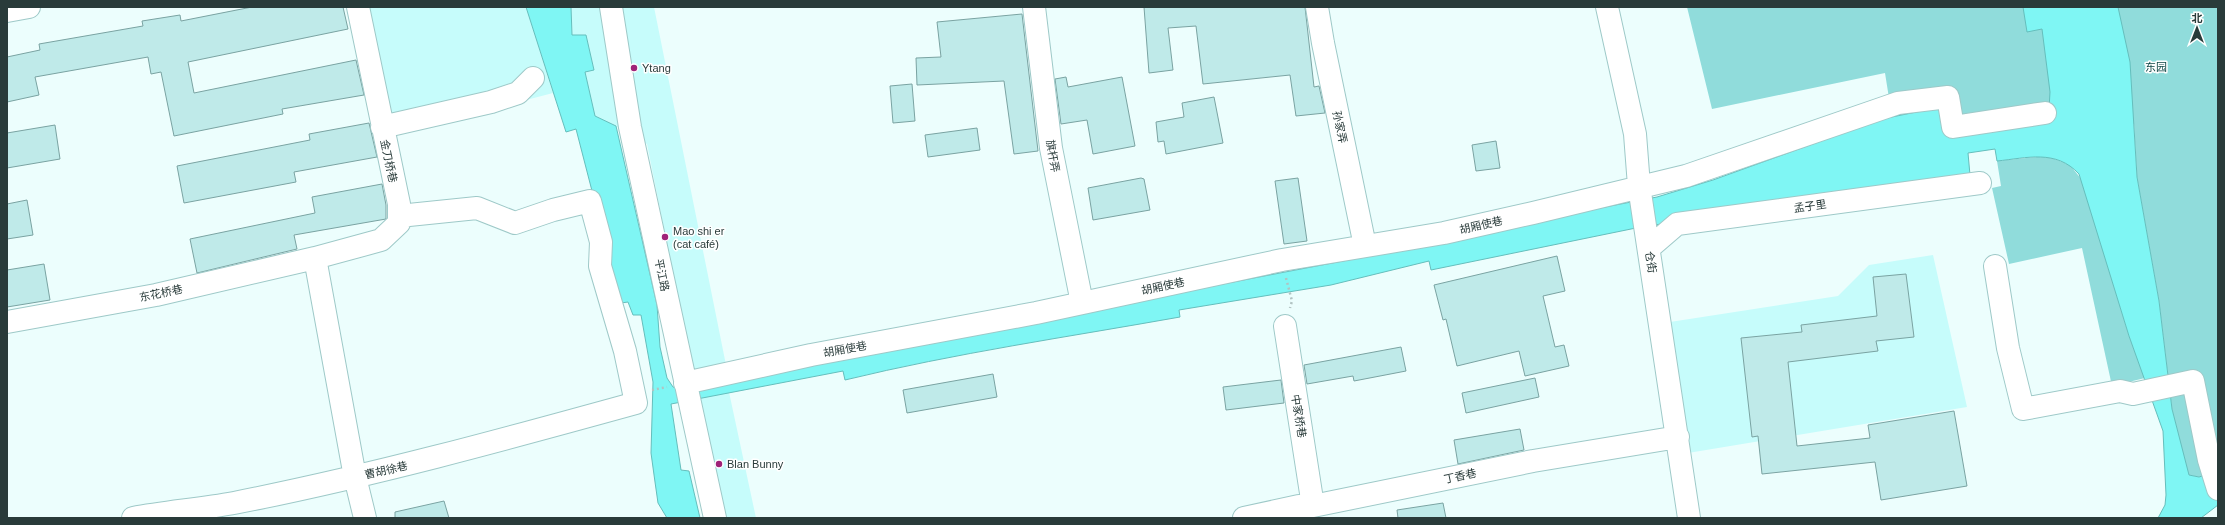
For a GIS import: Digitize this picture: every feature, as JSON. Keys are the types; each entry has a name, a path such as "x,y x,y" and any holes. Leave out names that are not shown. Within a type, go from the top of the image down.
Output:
{"street":[{"path":"7,11 29,7"},
{"name":"金刀桥巷","path":"358,7 398,204 399,216"},
{"name":"平江路","path":"611,7 630,127 715,518"},
{"name":"旗杆弄","path":"1034,7 1051,148 1082,303"},
{"name":"孙家弄","path":"1317,7 1364,246"},
{"name":"仓街","path":"1607,7 1635,134 1640,190 1689,518"},
{"path":"382,127 491,102 518,93 533,78"},
{"name":"胡厢使巷","path":"687,388 811,355 1082,303 1282,260 1444,233 1640,190 1686,176 1898,103 1948,96 1953,127 2045,113"},
{"name":"孟子里","path":"1648,244 1677,224 1980,183"},
{"path":"365,518 355,477 315,258 381,240 399,223 399,216 477,208 515,223 553,210 590,201 600,242 600,266 625,351 642,397"},
{"name":"东花桥巷","path":"7,322 156,295 315,258"},
{"path":"1995,266 2008,348 2023,409 2120,391 2133,394 2193,381 2218,490"},
{"name":"中家桥巷","path":"1285,326 1313,506"},
{"name":"曹胡徐巷","path":"133,518 233,503 434,459 642,397"},
{"name":"丁香巷","path":"1244,518 1299,506 1313,506 1533,461 1678,437"}],"path":[{"path":"1286,277 1292,301"},
{"path":"642,397 662,388"}],"shaded area":[{"path":"363,7 526,7 553,93 388,136"},
{"path":"526,7 571,7 572,35 586,35 594,70 585,72 595,116 616,126 657,305 660,347 667,378 673,387 678,388 1369,256 1548,218 1657,197 1713,180 1882,119 1941,107 1946,136 1992,129 2049,109 2050,92 2042,29 2027,32 2023,7 2118,7 2130,62 2137,177 2159,301 2172,409 2189,475 2199,477 2218,471 2218,505 2201,518 2158,518 2165,505 2166,495 2163,431 2129,336 2079,174 2070,166 2051,158 2030,157 1997,161 1995,149 1968,153 1970,175 1636,228 1431,270 1429,261 1331,285 1179,310 1180,317 970,353 845,380 843,371 671,404 681,470 689,471 700,518 667,518 658,503 651,453 653,382 641,315 633,315 628,302 621,303 576,129 566,132"},
{"path":"571,7 654,7 727,370 729,392 756,518 722,518 647,144 595,116 585,72 594,69 586,36 572,35"},
{"path":"1933,255 1967,407 1688,453 1670,322 1838,296 1869,265"}],"green space":[{"name":"东园","path":"1687,7 2218,7 2218,471 2199,477 2189,475 2186,470 2172,409 2159,301 2137,177 2134,124 1993,129 1946,136 1941,107 1892,117 1885,73 1712,109"},
{"path":"2047,156 2070,165 2082,180 2129,336 2145,378 2112,386 2082,248 2009,264 1992,188 2001,186 1997,161"}],"building":[{"path":"252,7 343,7 348,29 188,62 194,93 356,60 364,95 282,109 283,114 174,136 161,72 151,74 148,57 35,77 39,95 7,102 7,57 40,50 39,44 143,26 142,21 180,15 181,21"},
{"path":"1144,7 1305,7 1314,87 1319,86 1325,113 1296,116 1290,75 1203,84 1196,26 1168,28 1173,70 1149,73"},
{"path":"1022,14 1038,151 1014,154 1004,81 917,85 916,58 941,57 937,22"},
{"path":"1066,77 1068,87 1122,77 1135,146 1093,154 1087,120 1061,124 1055,79"},
{"path":"912,84 915,121 893,123 890,86"},
{"path":"1214,97 1223,143 1166,154 1164,141 1158,142 1156,122 1184,117 1182,103"},
{"path":"369,123 377,157 294,172 296,182 184,203 177,166 310,140 309,134"},
{"path":"55,125 60,159 7,168 7,133"},
{"path":"977,128 980,150 928,157 925,135"},
{"path":"1496,141 1500,168 1476,171 1472,145"},
{"path":"1141,178 1144,179 1150,210 1093,220 1088,188"},
{"path":"1298,178 1307,241 1284,244 1275,181"},
{"path":"382,184 386,205 386,219 294,235 297,249 197,273 190,239 315,213 312,197"},
{"path":"27,200 33,235 7,239 7,204"},
{"path":"1557,256 1565,291 1543,296 1555,347 1564,345 1569,366 1525,376 1519,351 1457,366 1446,319 1443,320 1434,285"},
{"path":"44,264 50,300 7,307 7,270"},
{"path":"1906,274 1914,337 1876,341 1878,351 1788,362 1797,446 1870,438 1868,425 1954,411 1967,486 1881,500 1875,462 1762,474 1758,436 1752,437 1741,338 1802,332 1801,325 1877,316 1873,277"},
{"path":"1401,347 1406,371 1354,381 1353,376 1307,384 1304,365"},
{"path":"993,374 997,397 907,413 903,390"},
{"path":"1535,378 1539,397 1466,413 1462,393"},
{"path":"1281,380 1284,403 1226,410 1223,387"},
{"path":"1520,429 1524,450 1458,464 1454,440"},
{"path":"444,501 449,518 395,518 395,512"},
{"path":"1443,503 1446,518 1398,518 1397,510"}],"place":[{"name":"Ytang","path":"634,68"},
{"name":"Mao shi er (cat café)","path":"665,237"},
{"name":"Blan Bunny","path":"719,464"}]}
